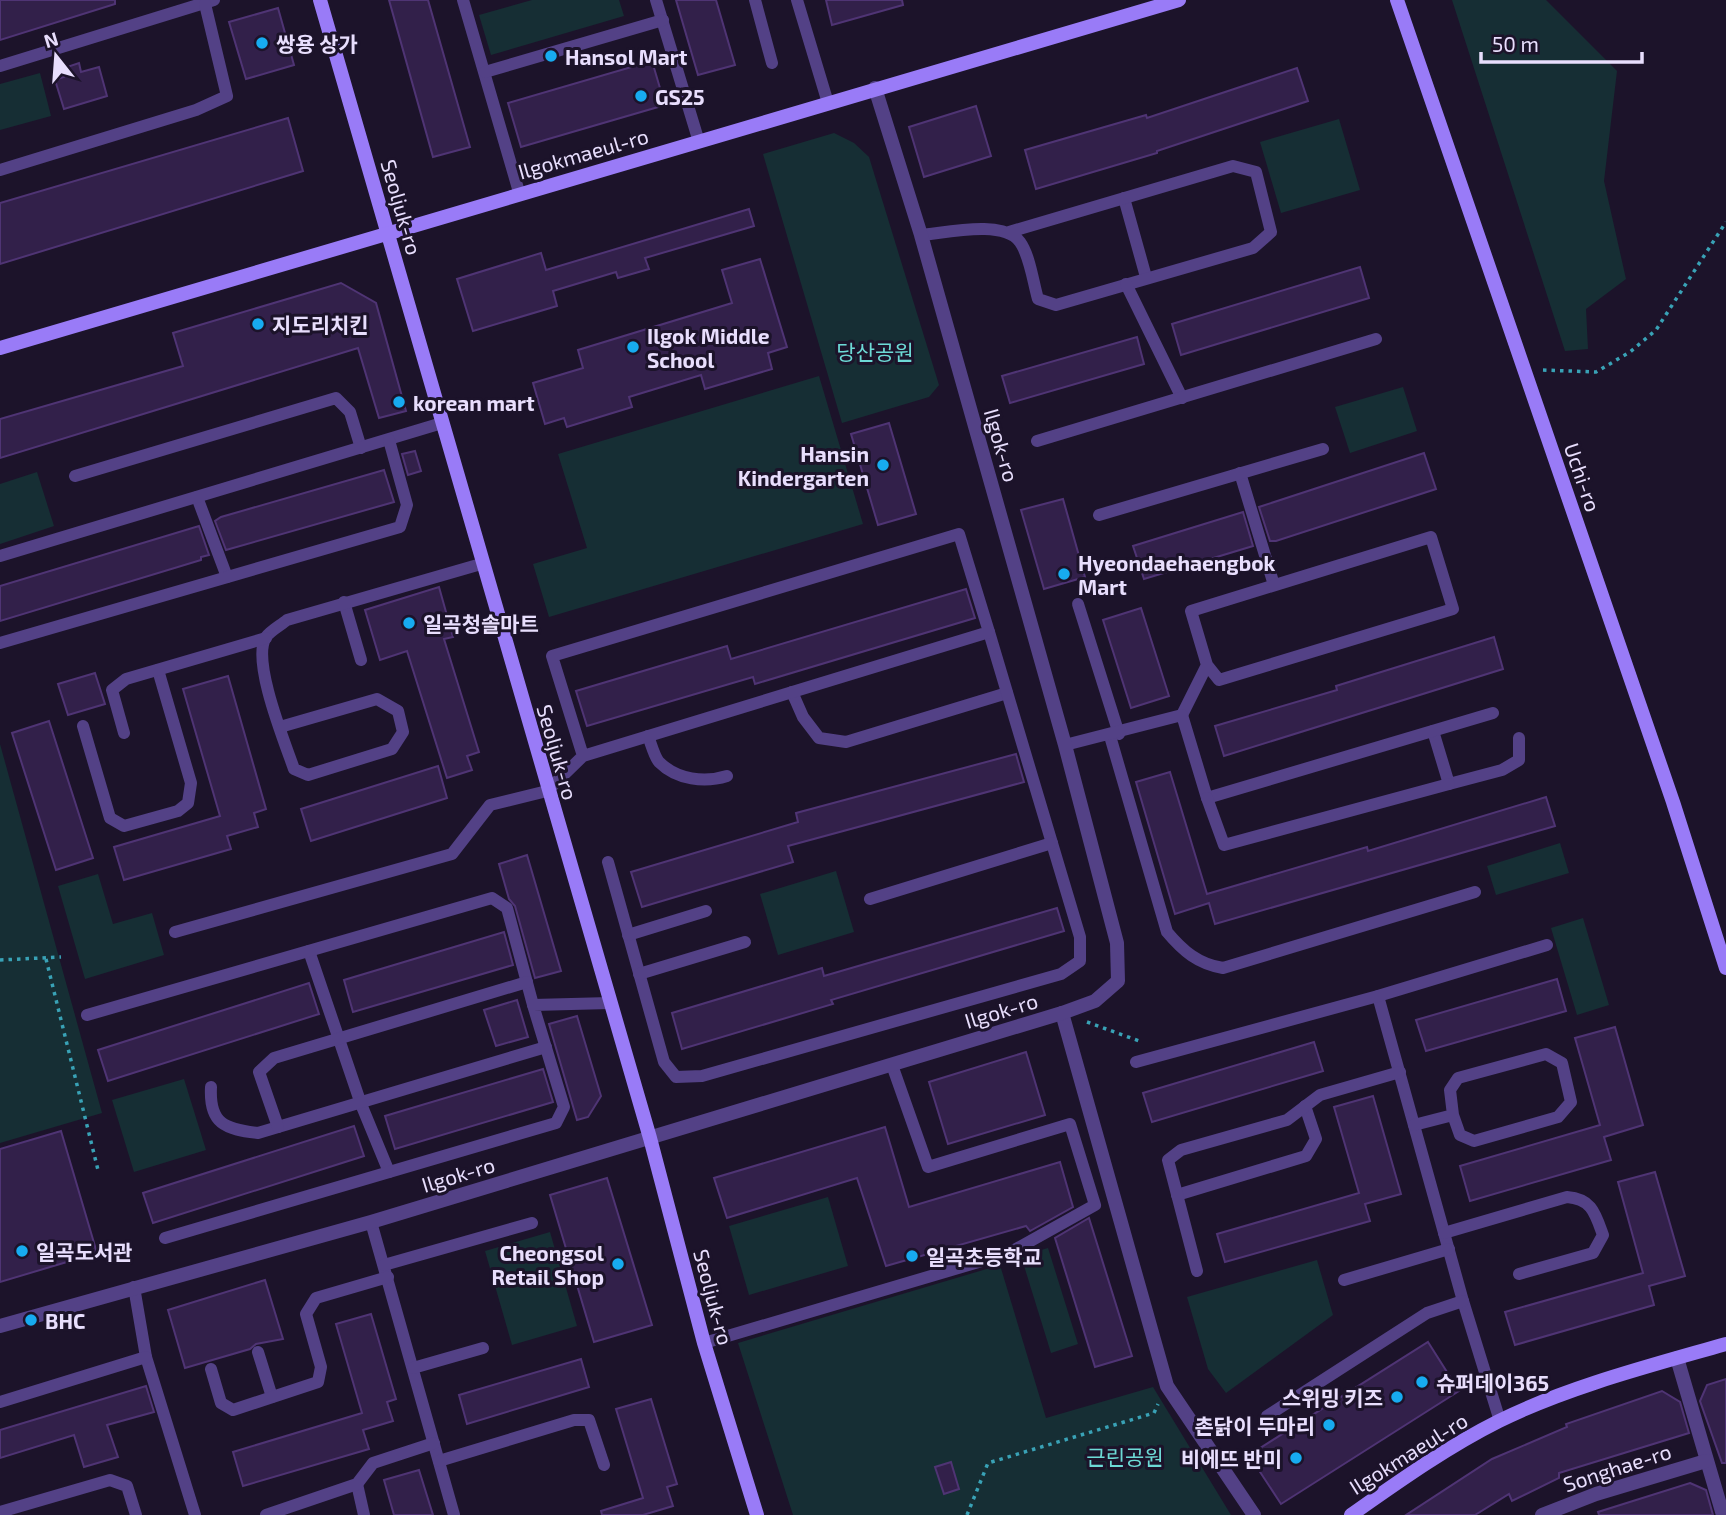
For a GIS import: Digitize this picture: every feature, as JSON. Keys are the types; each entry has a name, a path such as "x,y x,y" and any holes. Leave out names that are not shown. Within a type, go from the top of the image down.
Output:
{"main road":[{"name":"Seoljuk-ro","path":"320,0 481,564 650,1138 704,1343 757,1515"},
{"name":"Ilgokmaeul-ro","path":"0,348 519,192 699,142 1179,0"},
{"name":"Uchi-ro","path":"1397,0 1673,802 1726,968"},
{"name":"Ilgokmaeul-ro","path":"1351,1515 1404,1478 1500,1420 1593,1385 1726,1344"}],"street":[{"name":"Ilgok-ro","path":"0,1326 371,1222 1062,1013 1095,1001 1118,981 1117,943 1065,745 921,236 875,88"},
{"path":"1062,1013 1167,1386 1254,1515"},
{"path":"1676,1358 1723,1515"},
{"name":"Songhae-ro","path":"1542,1515 1597,1494 1706,1461"}],"lane":[{"path":"463,0 519,192"},
{"path":"656,0 699,142"},
{"path":"755,0 772,63"},
{"path":"797,0 828,103"},
{"path":"0,66 209,2 227,96 196,110 0,170"},
{"path":"485,72 663,20"},
{"path":"921,236 990,228 1009,232 1021,242 1038,299 1056,305 1146,276 1253,248 1271,233 1256,172 1233,166 1009,232"},
{"path":"1124,198 1146,276"},
{"path":"1126,284 1182,398"},
{"path":"1037,441 1376,339"},
{"path":"75,476 336,398 349,412 361,448"},
{"path":"0,556 442,422"},
{"path":"0,643 400,527 407,505 389,440"},
{"path":"1099,515 1323,449"},
{"path":"1240,473 1274,585"},
{"path":"197,497 227,577"},
{"path":"583,756 552,656 959,534 1080,937 1080,961 1060,974 702,1076 676,1077 664,1062 608,862"},
{"path":"1431,537 1453,609 1219,680 1207,665 1191,611 1431,537"},
{"path":"124,733 112,690 126,679 266,638 287,620 481,564"},
{"path":"344,602 361,660"},
{"path":"1078,604 1167,932 1184,952 1207,965 1223,968 1475,892"},
{"path":"175,932 452,854 490,805 547,791 583,756 989,632"},
{"path":"266,638 261,657 280,727 294,769 307,775 392,750 403,732 398,711 377,699 280,727"},
{"path":"1207,665 1182,715 1224,845 1503,770 1519,760 1519,738"},
{"path":"83,726 110,818 124,827 178,811 188,803 191,783 158,670"},
{"path":"792,692 803,717 818,738 846,742 1007,693"},
{"path":"1208,798 1493,713"},
{"path":"1065,745 1114,735 1182,715"},
{"path":"1433,731 1449,784"},
{"path":"648,736 658,761 679,774 708,782 727,776"},
{"path":"870,899 1052,843"},
{"path":"87,1015 492,898 507,908 564,1107 556,1123 165,1238"},
{"path":"628,935 706,911"},
{"path":"639,974 745,942"},
{"path":"1136,1062 1378,996 1547,945"},
{"path":"309,951 361,1104 388,1172"},
{"path":"278,1127 259,1072 274,1058 527,982"},
{"path":"1378,996 1463,1301 1500,1420"},
{"path":"533,1005 610,1003"},
{"path":"211,1087 210,1105 220,1122 231,1130 258,1133 546,1047"},
{"path":"1546,1054 1562,1063 1571,1102 1558,1117 1474,1141 1460,1135 1453,1115 1450,1090 1458,1078 1546,1054"},
{"path":"704,1343 1009,1253 1095,1205 1070,1124 928,1167 892,1065"},
{"path":"1197,1271 1168,1160 1181,1150 1287,1120 1320,1095 1399,1072"},
{"path":"1177,1195 1306,1156 1316,1139 1305,1106"},
{"path":"1414,1125 1453,1115"},
{"path":"1444,1233 1567,1197 1580,1198 1593,1207 1603,1235 1593,1253 1519,1274"},
{"path":"371,1222 454,1515"},
{"path":"211,1369 221,1403 233,1410 318,1382 321,1367 306,1314 316,1298 386,1271 532,1223"},
{"path":"1009,1253 1032,1234"},
{"path":"1344,1280 1449,1249"},
{"path":"135,1287 146,1357 195,1515"},
{"path":"1267,1416 1427,1313 1463,1301"},
{"path":"413,1368 483,1348"},
{"path":"258,1352 272,1398"},
{"path":"0,1402 146,1357"},
{"path":"439,1461 573,1420 589,1420 604,1465"},
{"path":"266,1515 268,1512 357,1484 373,1463 434,1443"},
{"path":"0,1512 110,1480 127,1486 136,1515"},
{"path":"357,1484 364,1515"}],"path":[{"path":"1523,370 1596,372 1630,352 1656,330 1726,222"},
{"path":"0,960 61,957"},
{"path":"46,959 98,1170"},
{"path":"1062,1013 1171,1052"},
{"path":"967,1515 988,1463 1154,1413 1167,1386"}],"green space":[{"path":"532,0 619,0 624,16 491,55 479,15"},
{"path":"1452,0 1546,0 1617,71 1604,181 1626,279 1586,309 1588,349 1565,351"},
{"path":"40,73 51,116 0,130 0,84"},
{"path":"1339,119 1360,190 1281,213 1260,142"},
{"name":"당산공원","path":"834,133 854,143 869,157 939,385 929,397 842,423 763,154"},
{"path":"819,376 863,524 549,617 533,564 587,548 558,454"},
{"path":"1403,387 1417,431 1350,453 1335,407"},
{"path":"37,472 54,526 0,544 0,484"},
{"path":"0,744 102,1113 0,1143"},
{"path":"1560,843 1569,873 1496,895 1487,866"},
{"path":"836,871 854,932 778,955 760,894"},
{"path":"98,874 113,924 152,913 164,955 85,979 58,886"},
{"path":"1583,918 1609,1005 1577,1015 1551,928"},
{"path":"184,1079 206,1150 134,1172 112,1100"},
{"path":"828,1197 848,1266 749,1295 729,1226"},
{"path":"550,1232 577,1326 512,1345 485,1251"},
{"path":"1048,1248 1078,1344 1051,1353 1021,1256"},
{"path":"1317,1260 1333,1315 1226,1393 1208,1369 1187,1297"},
{"name":"근린공원","path":"1000,1265 1046,1418 1153,1387 1231,1515 793,1515 738,1343"}],"building":[{"path":"0,0 115,0 115,4 0,40"},
{"path":"389,0 428,0 470,147 433,157"},
{"path":"676,0 716,0 735,65 698,75"},
{"path":"826,0 902,0 903,5 832,25"},
{"name":"쌍용 상가","path":"278,8 294,65 246,79 229,22"},
{"path":"652,61 665,105 521,147 508,103"},
{"path":"79,63 81,72 99,67 107,96 64,109 55,80 64,77 61,69"},
{"path":"1297,68 1308,101 1157,153 1036,189 1025,150 1146,115 1147,118"},
{"path":"976,106 991,156 924,177 909,127"},
{"path":"288,118 303,171 0,264 0,203"},
{"path":"749,209 754,226 645,258 649,269 618,278 616,272 553,291 557,306 473,331 457,279 541,253 546,270"},
{"path":"760,259 787,347 768,353 772,369 705,389 701,375 629,397 632,407 567,427 564,418 545,424 533,383 583,368 578,350 732,303 722,270"},
{"path":"1360,267 1369,298 1181,355 1172,324"},
{"path":"341,283 376,303 406,411 379,418 358,348 0,458 0,419 183,366 173,333"},
{"path":"1137,337 1144,364 1010,403 1002,376"},
{"path":"889,423 916,514 878,525 851,434"},
{"path":"415,451 421,471 408,475 402,454"},
{"path":"1424,453 1436,489 1270,541 1259,507"},
{"path":"384,470 394,502 226,550 215,521 221,517"},
{"path":"1063,499 1085,577 1044,589 1021,510"},
{"path":"1243,512 1253,546 1144,579 1133,546"},
{"path":"199,526 209,555 201,557 201,560 0,621 0,586"},
{"path":"439,587 453,637 444,639 479,752 467,756 472,770 447,778 407,651 380,660 365,610"},
{"path":"966,589 975,618 755,684 753,677 587,726 576,691 727,646 731,659"},
{"path":"1141,608 1169,696 1131,708 1103,620"},
{"path":"1494,637 1503,669 1224,756 1215,726 1337,690 1336,686"},
{"path":"95,673 105,704 68,715 58,684"},
{"path":"228,676 266,809 254,813 258,827 227,836 231,849 124,880 114,847 220,816 183,689"},
{"path":"49,721 93,858 56,870 12,733"},
{"path":"1016,754 1024,782 788,846 793,862 642,907 631,872 798,822 796,813"},
{"path":"438,766 447,798 311,841 301,809"},
{"path":"1170,772 1207,894 1367,847 1368,851 1546,797 1555,826 1215,924 1209,903 1175,914 1136,782"},
{"path":"527,855 561,971 535,978 515,906 509,899 499,864"},
{"path":"1057,908 1064,931 831,1000 833,1004 682,1049 672,1013 822,968 824,976"},
{"path":"504,932 513,965 353,1012 344,980"},
{"path":"1557,979 1566,1011 1426,1051 1416,1020"},
{"path":"309,983 319,1014 108,1081 98,1050"},
{"path":"517,1000 528,1037 496,1046 484,1010"},
{"path":"577,1016 601,1096 588,1117 577,1120 549,1024"},
{"path":"1615,1027 1643,1125 1604,1137 1611,1160 1470,1201 1460,1166 1600,1125 1575,1038"},
{"path":"1314,1042 1323,1071 1152,1122 1143,1093"},
{"path":"1026,1052 1045,1115 948,1144 929,1082"},
{"path":"543,1069 553,1102 395,1149 385,1116"},
{"path":"1373,1096 1401,1194 1365,1204 1370,1221 1225,1262 1217,1234 1359,1193 1334,1107"},
{"path":"354,1126 364,1156 153,1223 143,1193"},
{"path":"885,1127 909,1207 1060,1162 1073,1207 1030,1231 1026,1226 886,1266 857,1178 727,1218 714,1178"},
{"path":"61,1131 97,1253 0,1282 0,1149"},
{"path":"1655,1172 1685,1276 1649,1286 1654,1305 1515,1345 1505,1312 1643,1273 1618,1182"},
{"path":"607,1178 652,1325 594,1342 550,1195"},
{"path":"1089,1218 1132,1356 1095,1367 1055,1238"},
{"path":"265,1280 283,1339 256,1344 250,1349 185,1368 168,1310"},
{"path":"371,1314 396,1399 387,1402 393,1421 363,1430 369,1449 243,1486 233,1452 362,1413 336,1324"},
{"path":"1428,1342 1459,1391 1281,1504 1249,1455"},
{"path":"581,1359 589,1387 467,1424 459,1395"},
{"path":"1726,1379 1726,1463 1722,1463 1700,1401 1707,1385"},
{"path":"146,1386 154,1412 107,1425 118,1457 84,1467 74,1435 0,1458 0,1430"},
{"path":"1662,1391 1680,1402 1689,1433 1559,1473 1559,1478 1512,1501 1509,1494 1475,1515 1406,1515 1492,1459 1567,1427 1566,1424"},
{"path":"651,1399 677,1484 667,1487 673,1506 643,1515 602,1515 601,1511 643,1498 616,1409"},
{"path":"951,1462 959,1489 944,1494 935,1467"},
{"path":"419,1470 433,1515 394,1515 384,1480"},
{"path":"1690,1483 1706,1490 1713,1515 1599,1515 1598,1512"}],"place":[{"name":"쌍용 상가","path":"262,43"},
{"name":"Hansol Mart","path":"551,56"},
{"name":"GS25","path":"641,96"},
{"name":"지도리치킨","path":"258,324"},
{"name":"Ilgok Middle School","path":"633,347"},
{"name":"korean mart","path":"399,402"},
{"name":"Hansin Kindergarten","path":"883,465"},
{"name":"Hyeondaehaengbok Mart","path":"1064,574"},
{"name":"일곡청솔마트","path":"409,623"},
{"name":"일곡도서관","path":"22,1251"},
{"name":"일곡초등학교","path":"912,1256"},
{"name":"Cheongsol Retail Shop","path":"618,1264"},
{"name":"BHC","path":"31,1320"},
{"name":"슈퍼데이365","path":"1422,1382"},
{"name":"스위밍 키즈","path":"1397,1397"},
{"name":"촌닭이 두마리","path":"1329,1425"},
{"name":"비에뜨 반미","path":"1296,1458"}]}
